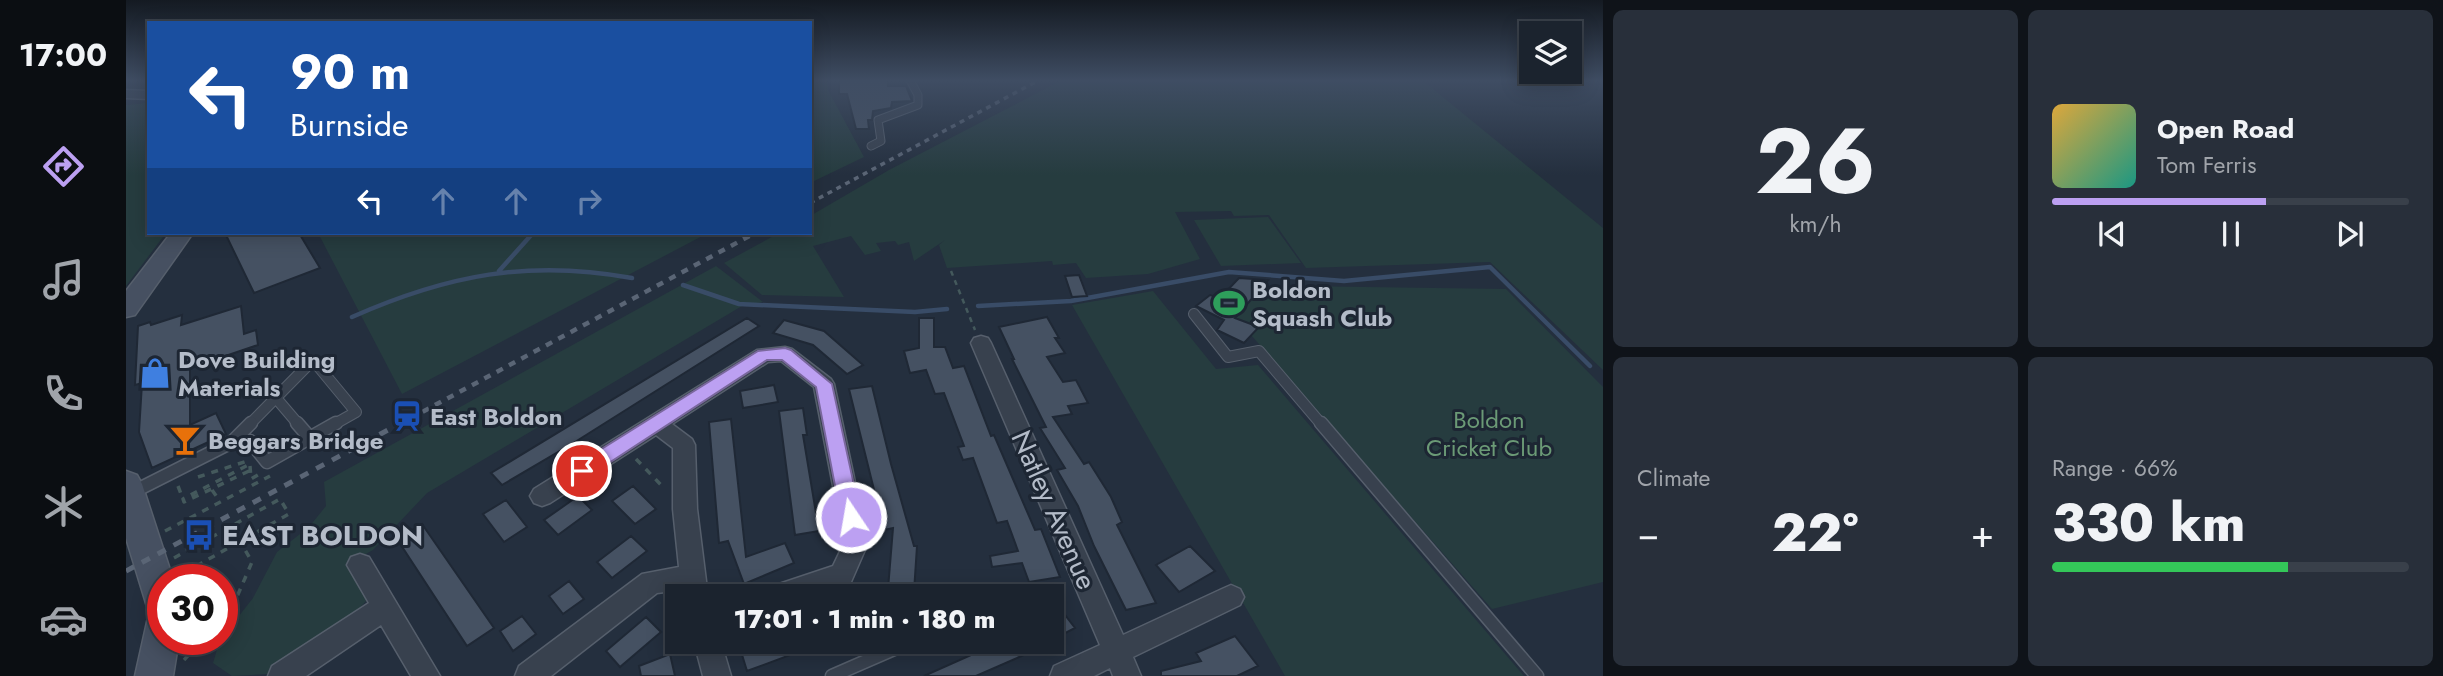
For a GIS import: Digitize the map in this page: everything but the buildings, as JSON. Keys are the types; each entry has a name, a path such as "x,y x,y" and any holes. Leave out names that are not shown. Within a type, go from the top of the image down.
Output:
{"main road":[{"path":"126,309 180,235"},
{"path":"128,489 151,564"}],"street":[{"name":"Natley Avenue","path":"981,343 1127,676"},
{"path":"542,496 764,355 785,354 824,384 856,544 842,574 812,584"},
{"path":"656,424 684,446 685,509 693,584"},
{"path":"360,565 426,676"},
{"path":"529,676 651,582 668,584"},
{"path":"1064,676 1231,597"},
{"path":"282,676 385,607"},
{"path":"711,654 717,676"}],"lane":[{"path":"871,146 881,141 878,120 901,112"},
{"path":"1194,314 1228,356 1259,351 1537,676"},
{"path":"128,489 232,442 313,360 356,412 267,462 250,441 232,442"},
{"path":"276,398 310,438"},
{"path":"832,676 882,654"}],"path":[{"path":"951,271 981,343"},
{"path":"622,445 685,509"},
{"path":"196,477 204,477 238,461 251,464"},
{"path":"251,464 251,479"},
{"path":"183,499 251,464"},
{"path":"169,485 176,481 184,502 249,471"},
{"path":"165,531 275,473"},
{"path":"212,490 217,497"},
{"path":"174,558 280,499 289,514 199,564"},
{"path":"162,519 167,541"},
{"path":"234,531 252,562 238,594"},
{"path":"170,547 177,564"},
{"path":"165,672 185,655"}],"green space":[{"path":"126,112 147,112 147,235 164,235 126,286"},
{"path":"812,112 840,112 864,157 812,182"},
{"path":"1001,112 1461,112 1603,228 1603,370 1490,262 1306,268 1269,215 1234,216 1231,211 1175,212 1200,259 1148,274 1086,278 1076,263 1053,265 1052,261 947,268 939,245 945,240 914,261 909,242 898,245 895,241 876,243 881,251 865,255 851,236 813,246 844,297 762,295 724,263 775,235 812,235 812,215 889,170"},
{"path":"1268,217 1301,263 1221,266 1194,220"},
{"path":"319,235 704,235 402,394"},
{"path":"716,266 763,302 742,306 427,493 373,550 351,562 366,601 355,613 268,674 232,676 213,663 215,655 238,655 238,617 253,598 277,552 309,527 326,506 324,482"},
{"name":"Boldon Cricket Club","path":"1296,286 1506,289 1603,387 1603,582 1492,609 1251,335 1258,327 1235,318 1259,290 1297,293"},
{"path":"1153,291 1216,369 1258,365 1524,676 1285,676 1072,305"}],"waterway":[{"path":"499,271 531,235"},
{"path":"978,306 1071,301 1229,272 1344,281 1490,267 1590,366"},
{"path":"352,317 421,291 489,275 558,270 632,278"},
{"path":"683,285 739,304 915,312 947,309"}],"railway":[{"path":"812,202 980,112"},
{"path":"398,425 751,235"},
{"path":"126,571 401,423"}],"place":[{"name":"Boldon Squash Club","path":"1229,303"},
{"name":"Dove Building Materials","path":"155,373"},
{"name":"East Boldon","path":"407,416"},
{"name":"Beggars Bridge","path":"185,440"},
{"name":"EAST BOLDON","path":"199,535"}],"route":[{"path":"582,471 764,355 785,354 824,384 851,517"}]}
